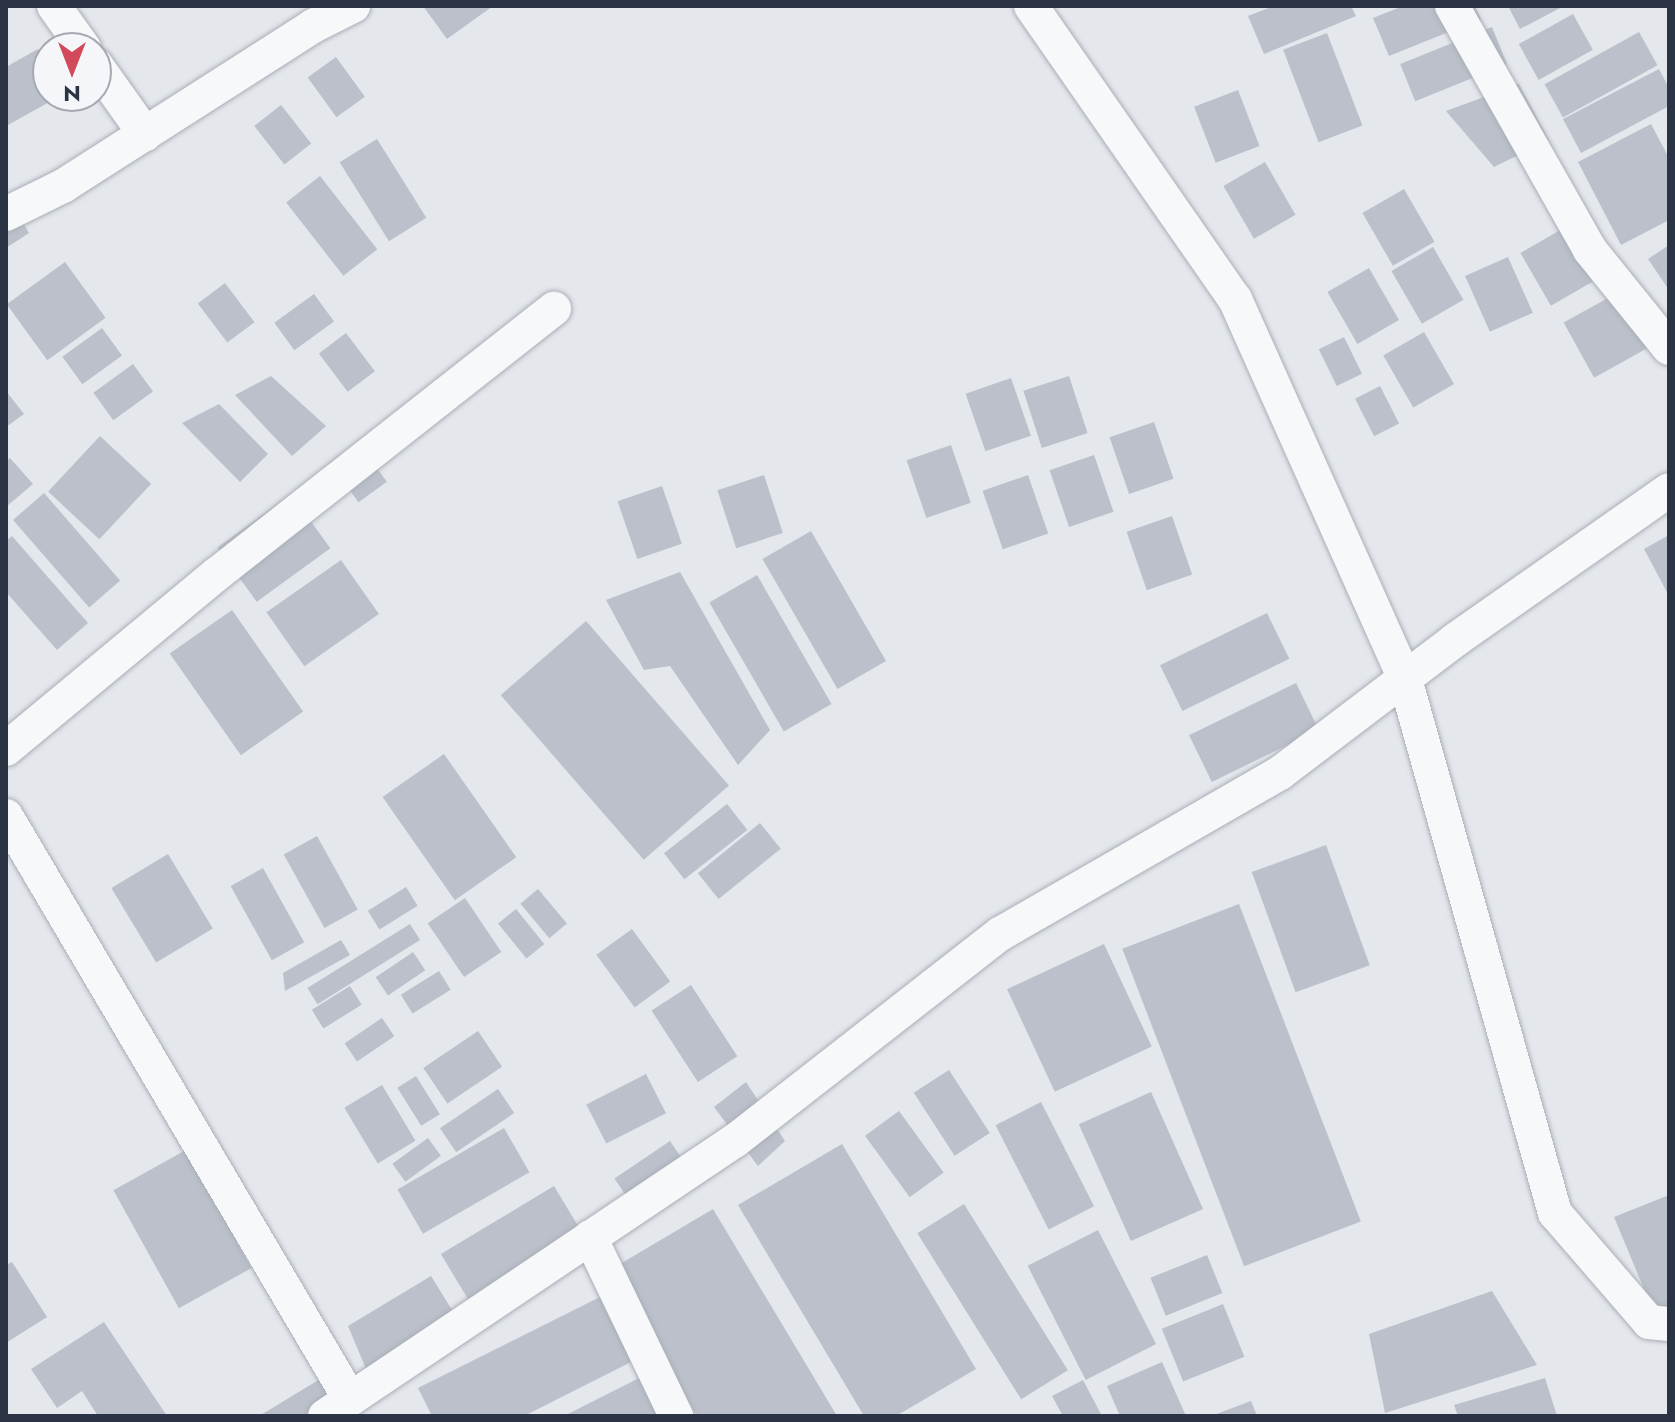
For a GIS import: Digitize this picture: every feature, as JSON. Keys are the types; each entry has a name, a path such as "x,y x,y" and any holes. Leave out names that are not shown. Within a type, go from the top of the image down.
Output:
{"street":[{"path":"54,6 73,32"},
{"path":"6,214 63,186 353,6"},
{"path":"1031,6 1235,299 1405,679 1555,1213 1649,1322 1669,1324"},
{"path":"1452,6 1590,250 1669,348"},
{"path":"112,88 145,134"},
{"path":"6,749 217,574 554,309"},
{"path":"6,816 338,1408 736,1140 1000,934 1280,773 1405,679 1669,490"},
{"path":"590,1237 676,1416"}],"building":[{"path":"423,6 493,6 447,39"},
{"path":"1274,6 1351,6 1356,16 1264,54 1248,16"},
{"path":"1403,6 1475,6 1481,19 1389,56 1373,18"},
{"path":"1508,6 1564,6 1520,29"},
{"path":"1573,14 1593,50 1539,80 1519,44"},
{"path":"1492,27 1507,64 1415,101 1400,64"},
{"path":"1639,32 1657,65 1563,118 1545,84"},
{"path":"1327,33 1362,125 1319,142 1283,50"},
{"path":"32,52 32,112 8,125 6,67"},
{"path":"336,57 365,97 336,117 308,78"},
{"path":"1659,69 1669,88 1669,106 1581,153 1563,119"},
{"path":"1519,84 1549,140 1494,167 1446,111"},
{"path":"1238,90 1260,146 1216,163 1194,107"},
{"path":"281,105 311,144 284,165 254,126"},
{"path":"1651,124 1669,158 1669,220 1621,245 1578,162"},
{"path":"377,139 426,218 389,241 340,162"},
{"path":"1265,162 1296,215 1254,239 1223,186"},
{"path":"320,176 377,249 343,276 286,202"},
{"path":"1404,189 1434,242 1393,266 1362,213"},
{"path":"6,195 29,233 6,248"},
{"path":"1562,229 1592,282 1551,306 1520,253"},
{"path":"1669,245 1669,290 1648,259"},
{"path":"1433,247 1464,300 1422,324 1391,271"},
{"path":"1508,257 1533,313 1490,332 1465,276"},
{"path":"65,262 106,318 47,360 7,304"},
{"path":"1369,268 1399,320 1357,344 1327,292"},
{"path":"225,283 254,322 227,343 198,303"},
{"path":"1617,293 1648,348 1594,378 1564,323"},
{"path":"314,294 334,322 294,350 274,323"},
{"path":"102,328 122,356 82,384 62,357"},
{"path":"1424,332 1454,384 1413,407 1383,356"},
{"path":"346,333 375,371 348,392 319,353"},
{"path":"1344,337 1362,374 1337,386 1319,349"},
{"path":"133,364 153,392 113,420 93,393"},
{"path":"271,376 326,426 292,456 235,395"},
{"path":"1069,376 1088,433 1042,448 1023,391"},
{"path":"1011,378 1031,436 985,451 966,394"},
{"path":"1380,386 1399,423 1374,436 1355,399"},
{"path":"6,391 24,414 6,427"},
{"path":"219,404 268,454 240,482 182,423"},
{"path":"1154,422 1174,479 1129,494 1110,437"},
{"path":"100,436 151,484 99,539 48,492"},
{"path":"358,442 387,482 358,502 330,463"},
{"path":"951,445 971,503 926,518 907,460"},
{"path":"1094,455 1114,512 1069,527 1050,470"},
{"path":"10,458 33,484 6,507 6,461"},
{"path":"764,475 783,533 736,548 717,490"},
{"path":"1028,475 1048,534 1003,549 983,491"},
{"path":"662,486 682,544 637,559 618,501"},
{"path":"44,493 120,581 89,607 13,520"},
{"path":"291,494 330,548 257,602 217,547"},
{"path":"1172,516 1192,575 1147,590 1127,532"},
{"path":"811,531 886,661 838,689 763,559"},
{"path":"1669,535 1669,596 1644,549"},
{"path":"12,536 88,623 57,650 6,592 6,541"},
{"path":"341,560 379,614 304,666 266,612"},
{"path":"680,572 770,730 738,765 670,666 644,670 606,600"},
{"path":"757,575 832,704 784,732 709,602"},
{"path":"232,610 303,712 241,755 170,654"},
{"path":"1267,613 1289,659 1182,711 1160,665"},
{"path":"586,621 729,786 644,860 501,695"},
{"path":"1296,683 1319,730 1212,782 1189,735"},
{"path":"444,754 516,857 455,900 383,797"},
{"path":"727,804 747,830 684,879 664,853"},
{"path":"760,823 781,849 719,899 698,873"},
{"path":"317,836 358,909 324,928 284,854"},
{"path":"1326,845 1370,965 1296,992 1252,872"},
{"path":"168,854 213,929 156,963 111,888"},
{"path":"263,868 304,942 272,960 231,886"},
{"path":"406,887 418,906 379,930 368,911"},
{"path":"538,889 567,923 549,938 520,904"},
{"path":"465,898 501,952 464,977 428,923"},
{"path":"1239,904 1361,1221 1244,1266 1122,949"},
{"path":"516,909 544,944 526,958 498,923"},
{"path":"410,924 420,940 317,1004 307,988"},
{"path":"632,929 670,982 635,1007 596,955"},
{"path":"341,940 350,955 285,991 283,973"},
{"path":"1104,944 1152,1046 1055,1092 1007,989"},
{"path":"413,952 425,970 388,995 376,977"},
{"path":"439,971 451,990 412,1014 401,995"},
{"path":"691,985 737,1056 698,1082 652,1011"},
{"path":"350,986 362,1005 323,1029 312,1010"},
{"path":"382,1018 394,1036 357,1061 345,1043"},
{"path":"478,1031 502,1067 447,1104 423,1068"},
{"path":"949,1070 990,1133 955,1156 914,1093"},
{"path":"646,1074 666,1113 606,1144 586,1104"},
{"path":"416,1076 440,1114 421,1126 397,1088"},
{"path":"746,1082 785,1141 758,1166 714,1107"},
{"path":"382,1085 415,1141 378,1163 344,1108"},
{"path":"498,1089 514,1113 456,1152 440,1128"},
{"path":"1151,1092 1203,1209 1131,1241 1079,1124"},
{"path":"1041,1102 1094,1206 1049,1229 996,1125"},
{"path":"899,1111 944,1172 910,1197 865,1136"},
{"path":"504,1128 530,1172 423,1234 397,1190"},
{"path":"428,1138 441,1156 405,1182 392,1164"},
{"path":"670,1141 695,1178 640,1216 614,1178"},
{"path":"842,1144 976,1369 896,1416 864,1416 738,1205"},
{"path":"186,1150 251,1268 179,1308 113,1190"},
{"path":"554,1186 594,1253 481,1321 441,1254"},
{"path":"1669,1195 1669,1307 1654,1313 1614,1217"},
{"path":"964,1204 1068,1370 1021,1399 917,1233"},
{"path":"713,1209 837,1416 697,1416 610,1270"},
{"path":"1098,1230 1156,1344 1086,1380 1028,1266"},
{"path":"1207,1255 1222,1293 1166,1316 1150,1278"},
{"path":"12,1262 47,1317 6,1343 6,1265"},
{"path":"431,1276 457,1318 369,1376 348,1326"},
{"path":"1492,1291 1537,1365 1385,1413 1369,1334"},
{"path":"602,1296 635,1360 524,1416 432,1416 418,1388"},
{"path":"1223,1304 1244,1357 1183,1382 1162,1329"},
{"path":"104,1322 167,1416 98,1416 82,1391 57,1408 31,1369"},
{"path":"1162,1362 1186,1416 1120,1416 1107,1386"},
{"path":"340,1367 354,1390 311,1416 259,1416"},
{"path":"647,1374 668,1416 564,1416"},
{"path":"1545,1378 1557,1416 1458,1416 1454,1405"},
{"path":"1083,1380 1102,1416 1063,1416 1052,1396"},
{"path":"1251,1401 1257,1416 1211,1416"}]}
